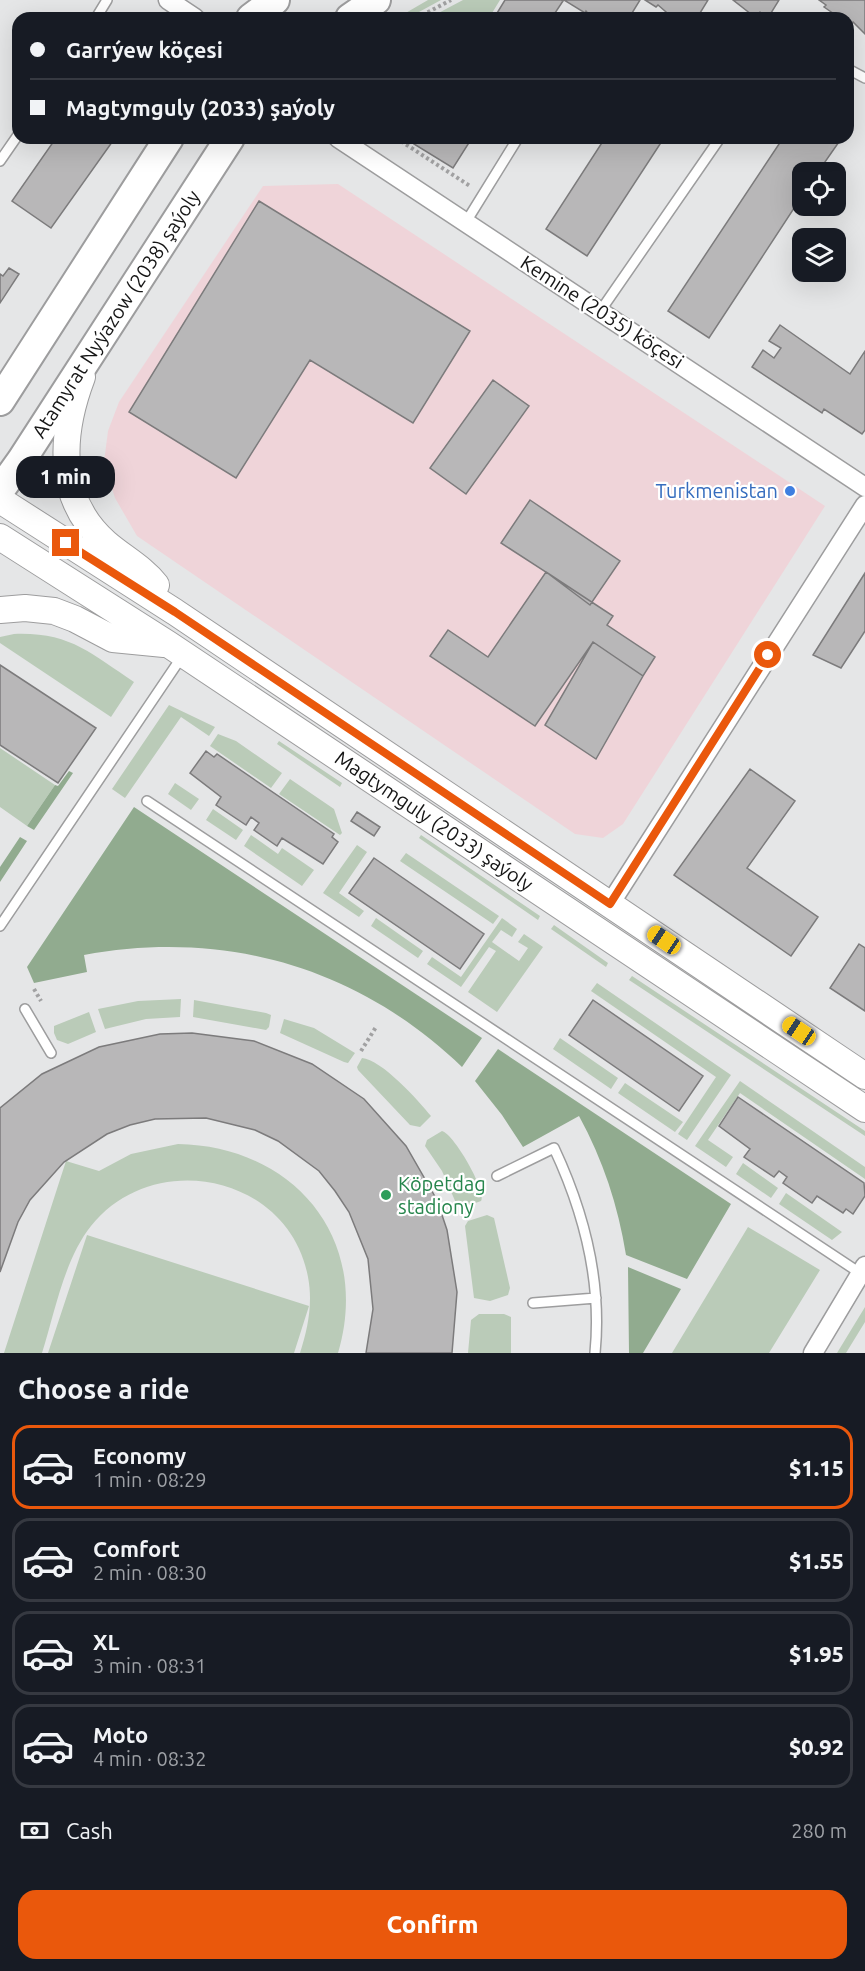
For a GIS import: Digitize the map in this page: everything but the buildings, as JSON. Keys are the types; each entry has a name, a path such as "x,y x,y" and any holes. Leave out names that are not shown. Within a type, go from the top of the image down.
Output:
{"main road":[{"path":"259,12 274,0"},
{"path":"359,12 376,0"},
{"path":"0,401 165,144"},
{"name":"Atamyrat Nyýazow (2038) şaýoly","path":"0,490 226,144"},
{"path":"91,351 75,395 66,440 65,459 75,502 86,521 105,542 152,580 175,612"},
{"name":"Magtymguly (2033) şaýoly","path":"0,500 175,612 865,1076"},
{"name":"Magtymguly (2033) şaýoly","path":"0,537 176,649 865,1109"},
{"path":"0,610 25,608 54,611 113,639 176,649"}],"street":[{"path":"168,0 186,12"},
{"name":"Kemine (2035) köçesi","path":"347,144 865,487"},
{"path":"610,904 865,505"},
{"path":"813,1353 863,1269"}],"lane":[{"path":"0,161 12,144"},
{"path":"466,222 514,144"},
{"path":"601,310 716,144"},
{"path":"0,926 176,649"},
{"path":"147,801 863,1269"},
{"path":"25,1010 51,1053"},
{"path":"497,1176 554,1148 569,1179 581,1218 596,1298 596,1353"},
{"path":"533,1303 596,1298"}],"path":[{"path":"428,12 451,0"},
{"path":"405,144 483,195"},
{"path":"361,1051 376,1027"}],"shaded area":[{"path":"338,184 825,506 623,824 603,838 575,834 137,536 115,498 104,462 108,431 119,402 263,186"}],"green space":[{"path":"428,0 441,0 419,12 407,12"},
{"path":"463,0 500,0 493,12 440,12"},
{"path":"14,634 50,637 78,646 134,682 111,717 0,643 0,637"},
{"path":"169,705 215,727 209,736 181,717 125,798 112,789"},
{"path":"218,734 236,741 282,773 271,788 210,746"},
{"path":"279,741 342,783 340,787 277,744"},
{"path":"0,748 55,785 27,826 0,807"},
{"path":"69,771 73,773 34,830 27,826 55,785 58,786"},
{"path":"290,779 334,809 342,833 340,835 279,794"},
{"path":"175,783 199,799 191,810 168,794"},
{"path":"134,807 482,1038 462,1067 422,1032 379,1004 334,981 287,964 238,953 188,947 136,948 84,955 87,972 34,983 27,967"},
{"path":"213,809 243,830 236,840 206,820"},
{"path":"251,835 278,854 282,848 314,870 302,886 244,846"},
{"path":"421,835 540,916 538,920 419,838"},
{"path":"20,837 27,841 0,882 0,867"},
{"path":"357,845 367,852 339,893 364,911 359,917 323,893"},
{"path":"406,853 499,916 493,924 400,861"},
{"path":"376,918 423,951 418,958 371,926"},
{"path":"502,918 517,929 512,937 501,930 492,942 519,961 528,948 518,942 524,934 543,947 497,1012 468,992 496,951 489,947 461,987 427,964 432,957 461,977"},
{"path":"554,925 608,963 606,967 551,929"},
{"path":"632,976 865,1131 865,1136 629,980"},
{"path":"597,983 731,1075 687,1140 678,1134 716,1077 591,991"},
{"path":"181,999 180,1017 146,1019 105,1029 98,1009 138,1001"},
{"path":"194,1000 266,1013 271,1015 269,1027 266,1030 193,1017"},
{"path":"89,1012 96,1032 68,1044 57,1040 54,1026"},
{"path":"284,1019 314,1028 355,1053 348,1063 344,1062 280,1033"},
{"path":"560,1038 618,1078 611,1089 553,1049"},
{"path":"498,1049 731,1204 687,1279 626,1255 619,1218 608,1183 579,1116 523,1147 502,1115 475,1081"},
{"path":"362,1058 379,1065 389,1073 431,1116 420,1127 410,1125 358,1070 357,1067"},
{"path":"740,1081 865,1167 865,1179 740,1093 708,1140 733,1157 726,1167 695,1146"},
{"path":"625,1083 683,1122 675,1132 618,1093"},
{"path":"442,1131 454,1142 468,1163 479,1186 481,1201 464,1207 456,1203 442,1171 425,1146 427,1140"},
{"path":"178,1144 219,1149 256,1161 288,1181 314,1206 333,1237 344,1272 346,1311 338,1353 300,1353 309,1315 308,1277 296,1242 275,1215 248,1195 216,1184 182,1181 149,1186 118,1201 91,1226 67,1270 42,1353 4,1353 66,1161 99,1171 131,1154"},
{"path":"743,1163 778,1188 771,1198 736,1174"},
{"path":"786,1193 842,1232 832,1240 779,1204"},
{"path":"487,1215 494,1218 510,1288 508,1295 490,1301 474,1298 465,1226 468,1221"},
{"path":"748,1227 820,1270 769,1353 672,1353"},
{"path":"87,1235 309,1306 294,1353 48,1353"},
{"path":"628,1267 681,1289 643,1353 629,1353"},
{"path":"865,1307 865,1322 846,1353 837,1353"},
{"path":"479,1314 504,1314 511,1317 511,1353 468,1353 471,1320"}],"place":[{"name":"Turkmenistan","path":"790,491"},
{"name":"Köpetdag stadiony","path":"386,1195"}],"route":[{"path":"66,543 175,612 610,904 768,655"}]}
